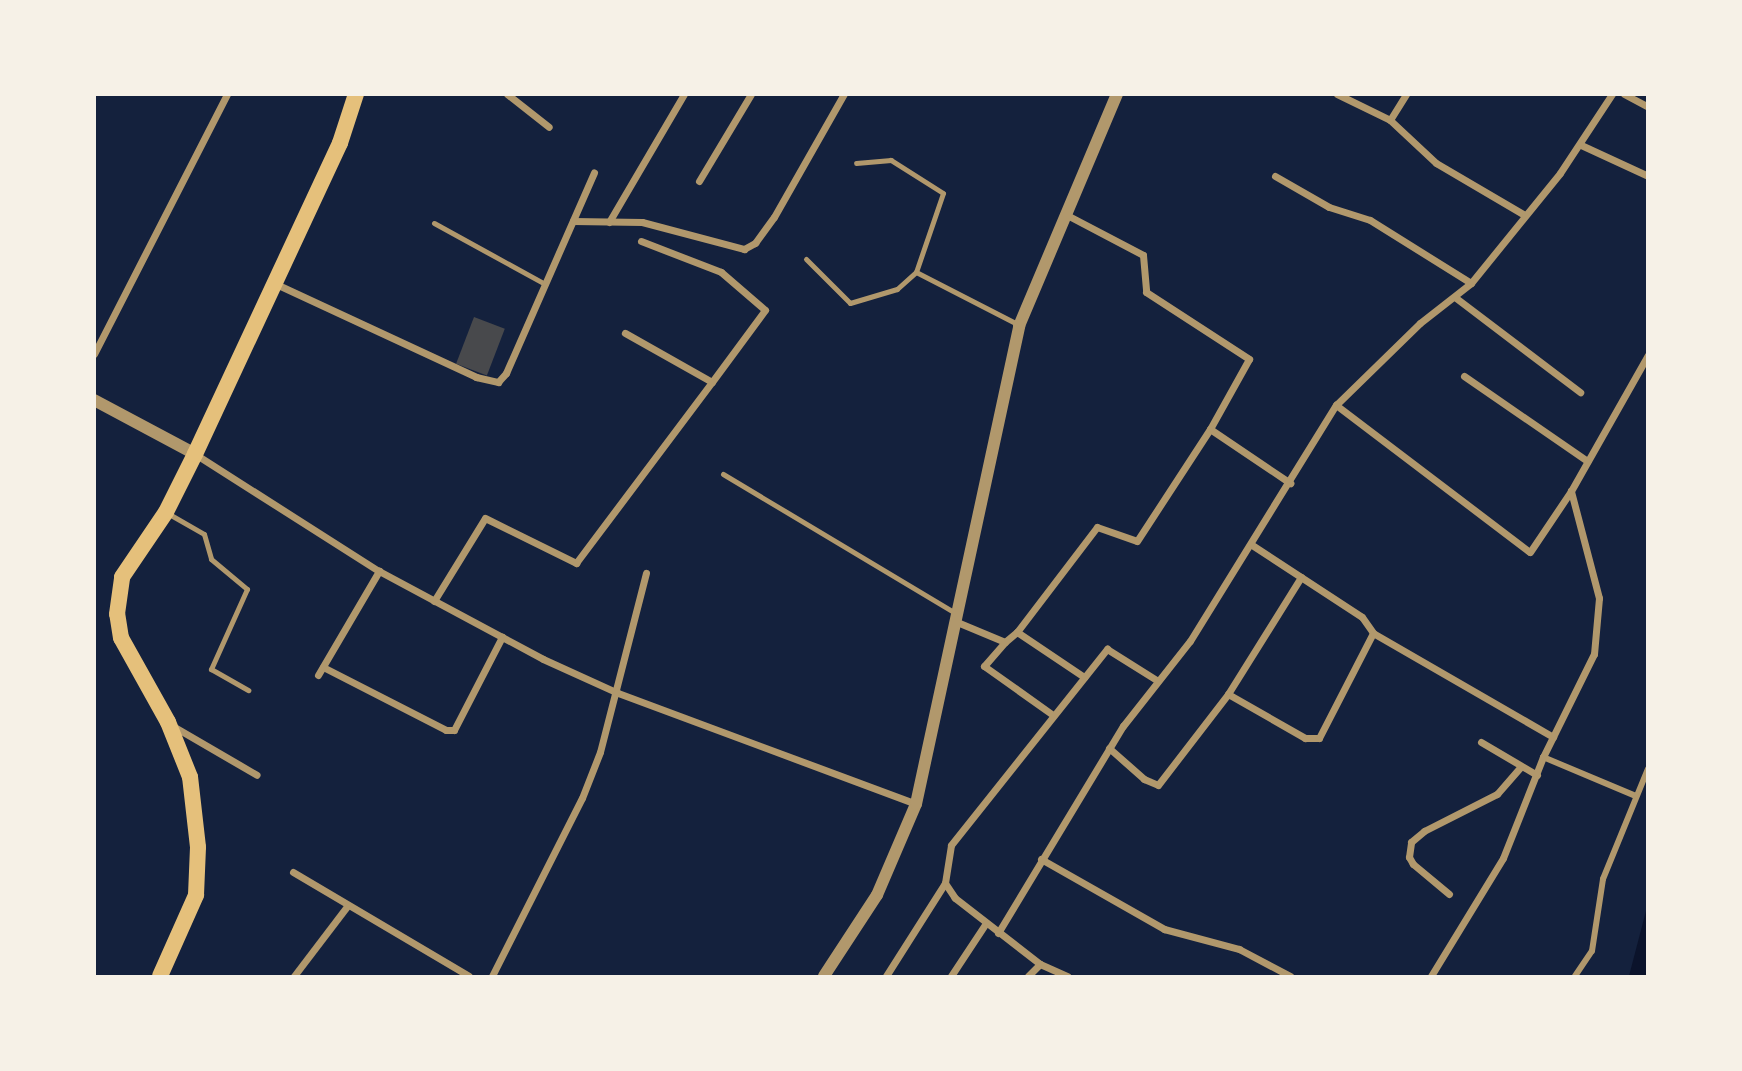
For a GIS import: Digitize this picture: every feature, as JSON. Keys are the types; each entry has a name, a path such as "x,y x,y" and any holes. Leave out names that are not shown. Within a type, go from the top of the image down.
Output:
{"main road":[{"path":"160,976 196,895 198,847 190,777 168,722 121,638 117,614 122,577 166,512 195,454 340,143 356,94"}],"street":[{"path":"94,354 227,94"},
{"path":"507,94 549,127"},
{"path":"608,222 684,94"},
{"path":"699,181 751,94"},
{"path":"573,221 666,226 732,250 744,249 755,243 774,217 844,94"},
{"path":"824,976 877,895 916,804 1019,326 1117,94"},
{"path":"1337,94 1390,120 1436,163 1523,214"},
{"path":"1390,120 1406,94"},
{"path":"998,933 1110,748 1252,545 1336,405 1420,324 1456,298 1471,283 1523,214 1581,145 1612,94"},
{"path":"1624,94 1647,107"},
{"path":"1581,145 1647,176"},
{"path":"276,285 488,382 498,382 506,373 594,173"},
{"path":"1276,176 1329,207 1370,220 1471,283"},
{"path":"1053,715 984,666 1017,632 1097,527 1137,541 1209,429 1249,359 1146,292 1143,256 1065,214"},
{"path":"434,601 485,518 576,563 765,310 721,272 641,241"},
{"path":"1456,298 1580,392"},
{"path":"625,332 712,382"},
{"path":"1336,405 1530,552 1571,491 1647,355"},
{"path":"1464,376 1587,461"},
{"path":"94,400 195,454 379,571 502,637 618,693 770,746 916,804"},
{"path":"1209,429 1290,483"},
{"path":"1431,976 1503,858 1543,757 1594,654 1599,598 1571,491"},
{"path":"1252,545 1362,617 1373,633 1553,737"},
{"path":"318,675 379,571"},
{"path":"492,976 582,798 618,693 646,573"},
{"path":"1110,748 1144,779 1158,785 1228,694 1301,577"},
{"path":"957,618 1005,642"},
{"path":"1017,632 1084,677"},
{"path":"1228,694 1305,737 1319,738 1373,633"},
{"path":"323,667 446,730 454,730 502,637"},
{"path":"886,976 945,883 951,845 1107,649 1158,681"},
{"path":"168,722 257,775"},
{"path":"1481,742 1520,768 1537,775"},
{"path":"1543,757 1636,796"},
{"path":"1449,894 1413,864 1409,858 1411,842 1424,831 1497,794 1520,768"},
{"path":"1575,976 1592,951 1603,879 1647,769"},
{"path":"1041,859 1164,929 1239,948 1290,976"},
{"path":"293,872 469,976"},
{"path":"945,883 955,898 998,933 1040,964 1067,976"},
{"path":"294,976 348,905"},
{"path":"951,976 986,923"},
{"path":"1028,976 1040,964"}],"lane":[{"path":"806,259 850,303 897,289 916,272 943,193 891,160 856,163"},
{"path":"434,223 545,284"},
{"path":"916,272 1019,326"},
{"path":"723,474 957,618"},
{"path":"166,512 204,534 211,559 247,589 211,669 248,690"}],"water":[{"path":"1647,907 1647,976 1629,976"}],"building":[{"path":"474,317 505,329 487,376 456,364"}]}
